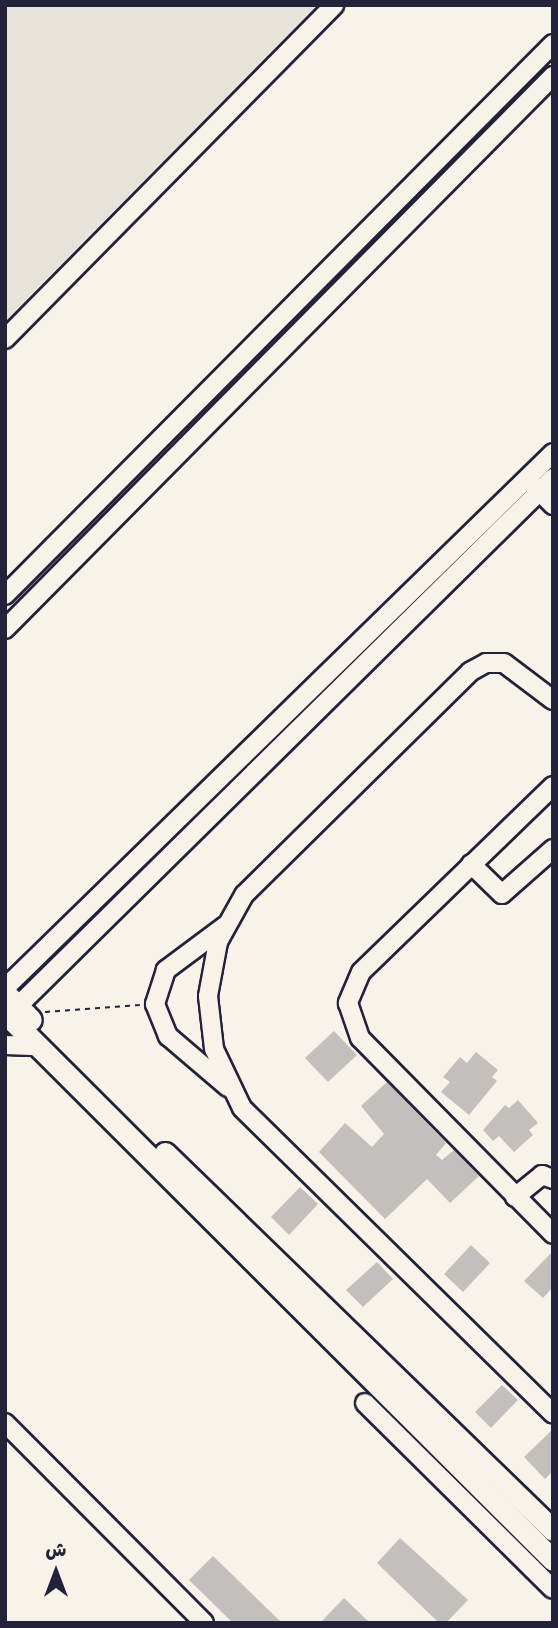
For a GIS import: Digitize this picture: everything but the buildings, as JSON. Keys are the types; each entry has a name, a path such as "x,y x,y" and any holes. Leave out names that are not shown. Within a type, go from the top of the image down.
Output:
{"main road":[{"path":"13,1006 38,1046 98,1097 553,1530"},
{"path":"13,1006 98,1097 553,1560"}],"street":[{"path":"5,338 334,5"},
{"path":"5,595 553,44"},
{"path":"5,629 553,76"},
{"path":"270,328 287,344"},
{"path":"13,1006 533,485 553,453"},
{"path":"5,988 533,485 553,478"},
{"path":"533,485 553,505"},
{"path":"553,700 512,667 495,662 478,667 258,879 225,926 210,977 208,1014 214,1049 232,1091 257,1126 553,1414"},
{"path":"553,786 361,972 352,986 349,1012 360,1038 553,1234"},
{"path":"471,864 502,894 553,849"},
{"path":"225,926 172,963 158,986 155,1004 168,1036 232,1091"},
{"path":"5,1045 38,1046"},
{"path":"515,1197 541,1175 553,1179"},
{"path":"365,1403 553,1589"},
{"path":"5,1423 204,1623"}],"path":[{"path":"13,1006 155,1004"}],"shaded area":[{"path":"5,5 317,5 5,321"}]}
